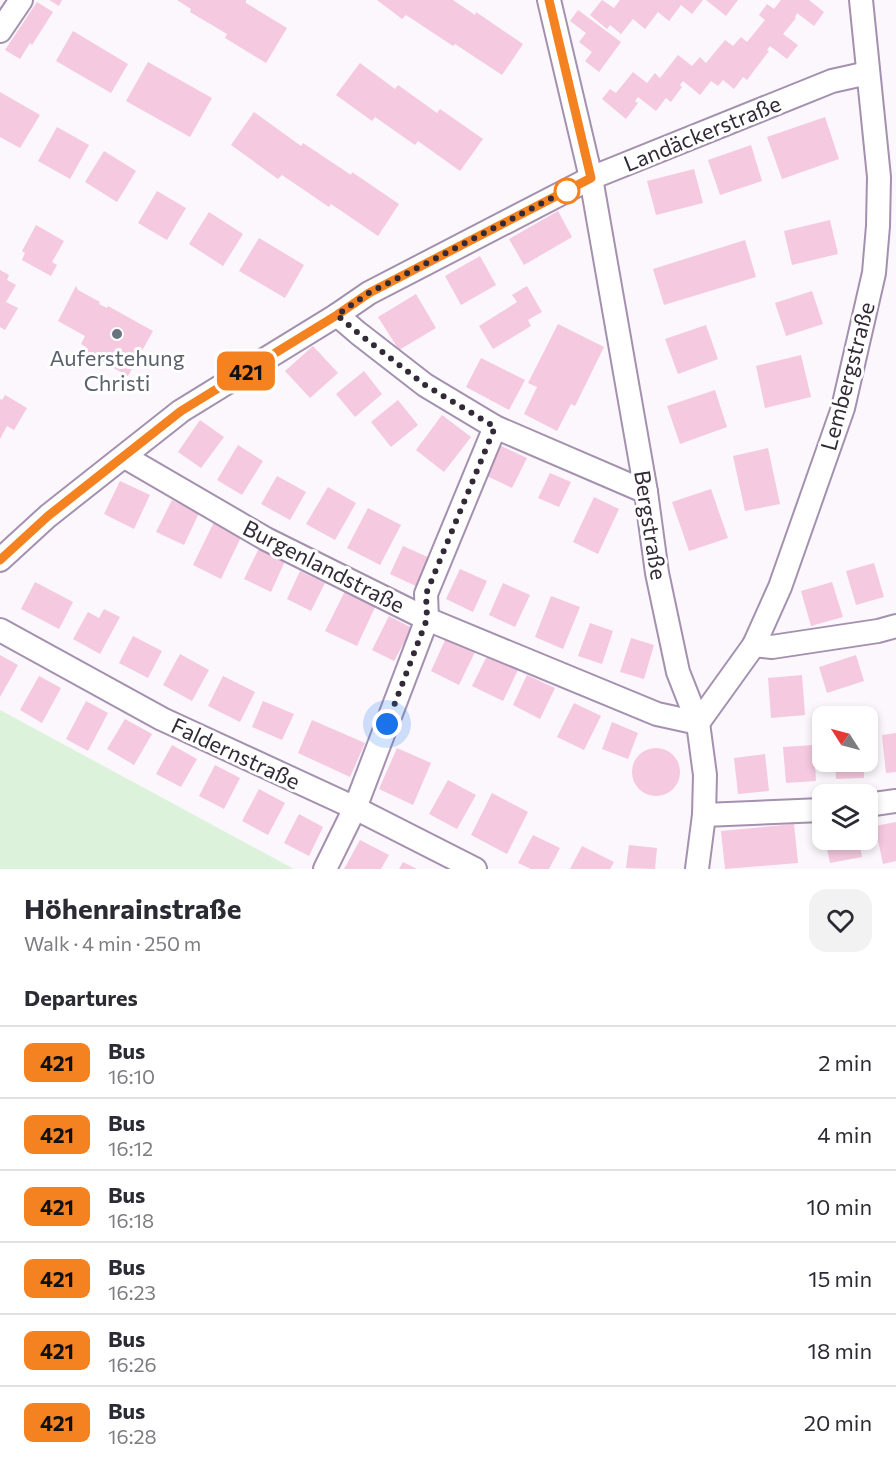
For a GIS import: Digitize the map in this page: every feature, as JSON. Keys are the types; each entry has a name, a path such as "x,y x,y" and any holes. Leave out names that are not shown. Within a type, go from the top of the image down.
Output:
{"street":[{"path":"0,31 21,0"},
{"name":"Bergstraße","path":"549,0 591,178 646,492 657,573 678,672 698,723 705,776 704,815 698,869"},
{"name":"Lembergstraße","path":"698,723 754,645 780,587 843,408 874,273 879,177 861,0"},
{"name":"Landäckerstraße","path":"0,560 48,516 181,411 369,293 591,178 832,81 868,73"},
{"path":"337,315 425,385 495,427 646,492"},
{"path":"326,869 355,808 427,619 426,594 495,427"},
{"name":"Burgenlandstraße","path":"125,457 266,539 427,619 657,714 698,723"},
{"path":"754,645 772,647 878,631 896,626"},
{"name":"Faldernstraße","path":"0,630 162,719 355,808 475,869"},
{"path":"878,803 896,801"},
{"path":"704,815 812,810"}],"green space":[{"path":"0,710 294,869 0,869"}],"building":[{"path":"49,0 62,0 59,6"},
{"path":"177,0 246,0 246,3 287,28 266,63 225,38 227,34 190,12 191,9"},
{"path":"377,0 453,0 475,15 476,12 523,44 502,75 406,15 402,19"},
{"path":"602,0 614,8 620,0 703,0 692,14 681,5 669,21 658,12 645,29 633,19 621,34 610,25 607,29 590,15"},
{"path":"706,0 738,0 726,16"},
{"path":"781,0 809,0 824,12 814,26 797,13 796,18 783,34 798,45 787,59 770,46 767,50 769,51 747,80 743,77 734,89 723,80 718,86 711,81 700,95 683,81 680,85 682,87 671,102 666,98 656,111 638,97 635,101 638,103 626,119 602,99 610,89 616,93 633,72 647,83 655,73 660,78 678,55 692,66 700,57 706,63 725,40 733,46 741,37 747,42 765,20 759,15 767,4 774,9"},
{"path":"37,2 53,12 20,59 5,50"},
{"path":"578,10 621,42 599,72 585,61 592,52 579,42 586,33 570,21"},
{"path":"73,31 128,64 111,93 56,61"},
{"path":"148,62 212,98 190,137 126,101"},
{"path":"360,63 395,89 398,85 437,113 440,109 483,139 460,171 418,141 415,145 375,117 372,121 336,95"},
{"path":"0,92 40,115 20,148 0,137"},
{"path":"254,112 301,146 303,143 351,175 352,172 399,204 378,236 331,204 329,207 282,175 278,179 231,145"},
{"path":"825,117 839,159 782,179 767,137"},
{"path":"57,127 89,145 70,179 38,161"},
{"path":"751,145 762,181 720,195 708,160"},
{"path":"104,151 136,171 117,202 85,182"},
{"path":"694,169 703,203 656,215 647,181"},
{"path":"157,191 186,208 167,240 138,223"},
{"path":"558,211 572,237 524,265 509,239"},
{"path":"209,212 243,234 223,266 189,244"},
{"path":"830,220 838,254 792,265 784,231"},
{"path":"36,225 64,241 52,262 57,265 51,276 22,260 25,253 22,251"},
{"path":"259,238 304,265 285,298 239,271"},
{"path":"745,240 756,277 664,305 653,269"},
{"path":"480,256 496,285 461,305 445,276"},
{"path":"0,270 9,275 7,280 16,285 6,302 18,308 5,330 0,327"},
{"name":"Auferstehung Christi","path":"76,286 78,290 100,302 99,304 107,308 108,306 153,331 128,376 83,351 86,347 81,344 85,336 58,321"},
{"path":"527,286 542,312 528,320 531,326 493,349 479,326 517,302 512,295"},
{"path":"812,291 823,324 786,336 775,303"},
{"path":"416,294 436,328 399,350 378,317"},
{"path":"558,324 604,347 575,406 571,404 557,431 524,414 537,387 528,383"},
{"path":"706,325 718,359 678,374 665,339"},
{"path":"313,346 338,373 310,398 285,371"},
{"path":"801,355 811,397 765,408 756,366"},
{"path":"481,358 525,380 509,410 466,387"},
{"path":"364,371 382,394 355,417 336,394"},
{"path":"715,390 727,427 680,444 667,406"},
{"path":"5,395 27,408 14,430 7,426 0,439 0,399 2,400"},
{"path":"398,400 418,425 391,447 371,422"},
{"path":"442,415 471,437 444,472 416,450"},
{"path":"200,420 224,437 201,468 178,452"},
{"path":"238,445 263,461 242,495 217,480"},
{"path":"499,445 527,458 512,488 485,475"},
{"path":"768,448 780,504 745,511 733,456"},
{"path":"550,473 571,482 559,507 538,498"},
{"path":"277,476 306,492 290,520 261,504"},
{"path":"120,481 150,495 134,529 104,514"},
{"path":"328,487 356,503 335,540 306,524"},
{"path":"711,489 728,538 689,551 672,502"},
{"path":"594,497 619,509 598,554 573,542"},
{"path":"172,500 199,513 184,545 156,532"},
{"path":"368,508 401,525 380,565 347,548"},
{"path":"214,522 242,535 221,579 193,565"},
{"path":"260,546 286,559 271,592 244,579"},
{"path":"403,546 432,559 420,588 390,574"},
{"path":"874,563 884,597 856,605 846,571"},
{"path":"460,569 487,581 473,612 446,599"},
{"path":"300,571 325,583 311,611 287,599"},
{"path":"35,582 73,602 59,629 21,609"},
{"path":"832,582 843,617 811,626 801,591"},
{"path":"503,583 530,595 515,627 489,615"},
{"path":"345,591 376,605 357,646 325,631"},
{"path":"551,596 580,607 563,649 535,637"},
{"path":"104,609 120,617 100,654 73,639 88,612 99,618"},
{"path":"389,616 412,628 394,661 372,650"},
{"path":"590,623 613,631 602,664 578,656"},
{"path":"133,636 162,651 148,678 119,663"},
{"path":"446,638 475,652 459,685 431,671"},
{"path":"631,638 654,645 644,679 620,672"},
{"path":"180,654 209,670 192,701 163,685"},
{"path":"0,655 18,665 0,697"},
{"path":"856,655 864,681 827,693 819,667"},
{"path":"487,656 518,670 503,701 472,686"},
{"path":"527,675 555,688 540,719 513,705"},
{"path":"802,675 805,715 771,718 768,678"},
{"path":"39,676 61,688 42,723 20,710"},
{"path":"223,676 255,692 240,722 208,706"},
{"path":"86,701 108,713 88,751 66,739"},
{"path":"263,701 294,714 282,740 252,727"},
{"path":"574,703 601,716 584,750 557,737"},
{"path":"125,719 152,734 134,765 107,749"},
{"path":"312,720 365,743 350,777 298,753"},
{"path":"612,722 638,733 628,759 602,749"},
{"path":"896,733 896,772 886,773 882,735"},
{"path":"172,745 197,759 181,787 156,774"},
{"path":"812,745 812,772 816,772 816,781 786,783 783,747"},
{"path":"397,748 431,763 413,805 379,789"},
{"path":"656,748 673,755 680,772 673,789 656,796 639,789 632,772 639,755"},
{"path":"765,754 769,791 738,794 734,758"},
{"path":"215,765 240,778 224,809 199,796"},
{"path":"836,772 864,772 864,778 836,779"},
{"path":"448,780 476,795 457,829 429,814"},
{"path":"259,789 285,803 268,835 242,821"},
{"path":"492,793 528,812 507,854 471,835"},
{"path":"299,814 323,827 309,856 284,843"},
{"path":"896,822 896,861 883,864 878,840 878,825"},
{"path":"794,824 798,863 725,869 721,831"},
{"path":"533,835 560,848 549,869 531,869 518,863"},
{"path":"360,840 389,855 381,869 344,869"},
{"path":"629,845 657,848 655,869 626,868"},
{"path":"582,846 614,862 610,869 570,869"},
{"path":"827,850 861,850 862,857 830,863"},
{"path":"403,862 417,869 399,869"}],"bus line":[{"name":"421","path":"0,560 48,516 181,411 369,293 591,178 549,0"}],"place":[{"name":"Auferstehung Christi","path":"117,334"}],"route":[{"path":"387,724 427,619 426,594 495,427 425,385 337,315 369,293 573,187 567,191"}]}
